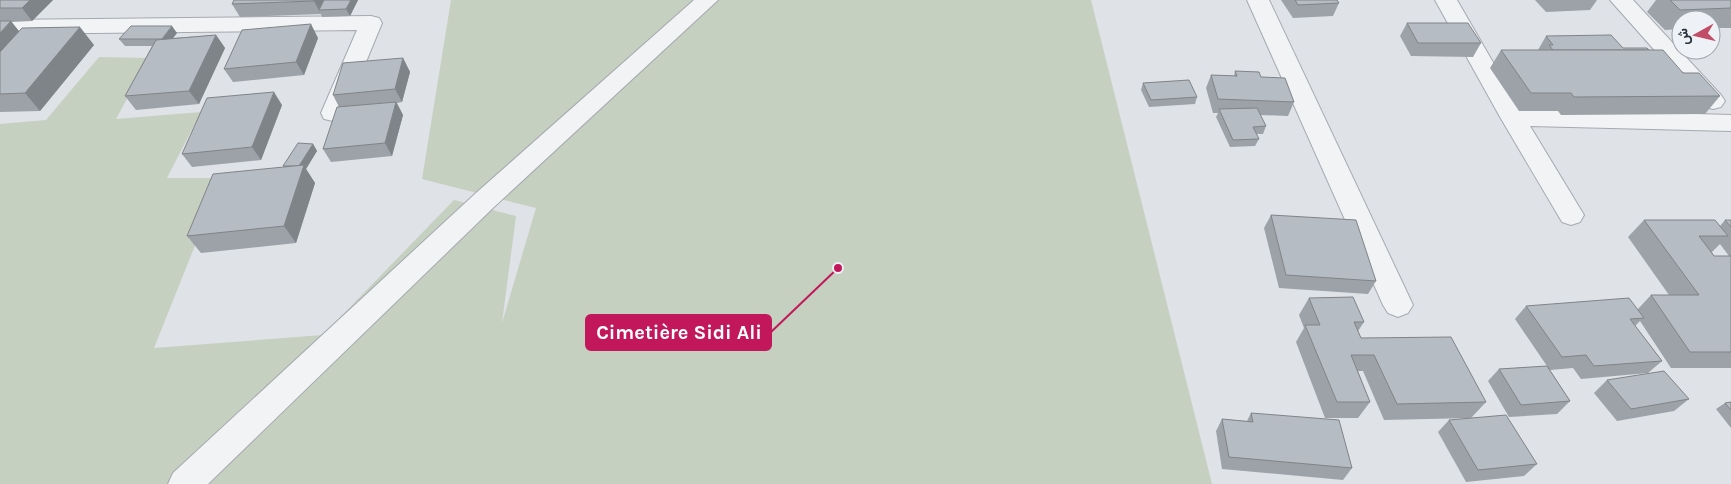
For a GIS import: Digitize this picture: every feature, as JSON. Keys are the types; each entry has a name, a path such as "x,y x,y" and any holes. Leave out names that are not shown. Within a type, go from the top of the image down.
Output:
{"street":[{"path":"185,484 485,200 707,0"},
{"path":"1258,0 1398,305"},
{"path":"1446,0 1570,215"},
{"path":"1621,0 1731,122"},
{"path":"0,27 371,23 333,113"},
{"path":"1512,117 1731,122"}],"green space":[{"path":"451,0 1091,0 1212,484 0,484 0,124 46,120 99,57 149,58 116,119 201,112 167,178 222,178 154,348 323,335 454,200 516,216 502,323 536,208 422,179"}],"building":[{"path":"0,0 30,0 22,8 0,8"},
{"path":"234,0 314,0 314,1 232,4"},
{"path":"324,0 351,0 346,9 319,10"},
{"path":"1295,0 1337,0 1339,3 1298,5"},
{"path":"1670,0 1731,0 1731,8 1680,10"},
{"path":"0,21 11,21 0,33"},
{"path":"1407,23 1468,23 1481,43 1418,43"},
{"path":"311,24 296,62 224,69 242,30"},
{"path":"131,26 172,26 162,39 119,39"},
{"path":"80,27 25,93 0,94 0,52 22,28"},
{"path":"216,35 189,91 125,96 156,40"},
{"path":"1611,35 1623,48 1647,48 1649,50 1553,50 1549,45 1553,45 1546,36"},
{"path":"1501,50 1663,50 1683,73 1699,73 1720,96 1574,97 1571,93 1531,93"},
{"path":"403,58 395,89 333,95 343,63"},
{"path":"1235,71 1259,72 1261,77 1285,78 1294,102 1218,99 1211,75 1237,76"},
{"path":"1189,80 1197,97 1151,100 1143,83"},
{"path":"274,92 252,147 182,154 207,98"},
{"path":"396,102 385,143 323,149 337,107"},
{"path":"1257,108 1266,126 1253,127 1259,139 1233,140 1219,109"},
{"path":"298,143 313,144 299,166 283,166"},
{"path":"304,165 284,226 187,236 213,174"},
{"path":"1271,215 1356,220 1376,281 1286,275"},
{"path":"1644,220 1715,220 1728,236 1699,236 1714,256 1731,256 1731,352 1690,352 1651,295 1699,295"},
{"path":"1725,220 1731,220 1731,227"},
{"path":"1353,297 1364,322 1354,322 1361,338 1451,337 1486,402 1397,404 1374,355 1351,355 1370,402 1337,402 1305,325 1320,325 1309,298"},
{"path":"1629,298 1644,318 1630,319 1662,361 1594,366 1586,355 1562,357 1526,306"},
{"path":"1547,366 1570,401 1521,405 1499,369"},
{"path":"1664,371 1689,399 1631,409 1607,380"},
{"path":"1731,402 1731,410 1725,403"},
{"path":"1251,413 1339,420 1352,468 1229,457 1222,419 1253,422"},
{"path":"1506,415 1537,464 1478,470 1449,420"}],"place":[{"name":"Cimetière Sidi Ali","path":"838,268"}]}
